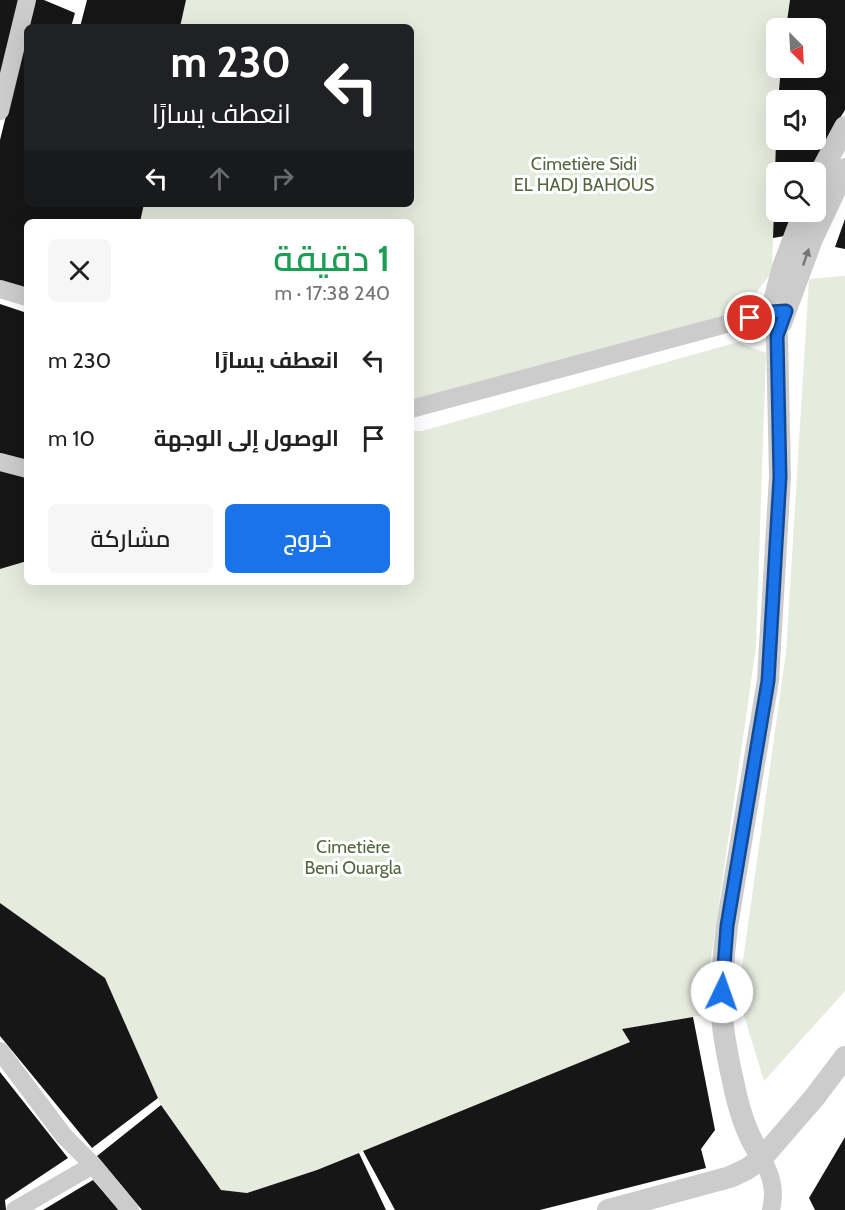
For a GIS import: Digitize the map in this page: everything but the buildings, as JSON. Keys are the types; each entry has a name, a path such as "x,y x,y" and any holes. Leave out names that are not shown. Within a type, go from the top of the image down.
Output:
{"street":[{"path":"0,111 27,0"},
{"path":"778,312 812,239 831,190 845,127"},
{"path":"831,190 845,169"},
{"path":"771,1210 774,1190 771,1178 746,1131 738,1103 723,1028 722,992 727,926 768,681 780,477 778,312 783,267 800,222"},
{"path":"0,289 24,296"},
{"path":"414,408 778,312"},
{"path":"0,462 24,468"},
{"path":"0,1051 64,1136 93,1165 130,1210"},
{"path":"609,1210 730,1177 747,1169 762,1158 814,1098 845,1057"},
{"path":"15,1210 93,1165"}],"green space":[{"name":"Cimetière Sidi EL HADJ BAHOUS","path":"186,0 790,0 787,18 766,18 766,78 780,78 778,90 766,90 766,150 776,150 775,162 766,162 766,222 773,222 772,272 758,290 752,307 414,403 414,219 141,219 143,207 414,207 414,24 181,24"},
{"path":"845,276 845,991 764,1081 738,996 786,653 809,279"},
{"name":"Cimetière Beni Ouargla","path":"738,342 766,353 756,647 703,1015 623,1029 630,1042 317,1170 247,1193 221,1190 161,1105 105,978 0,903 0,569 24,562 24,585 414,585 414,431 422,431"}],"route":[{"path":"722,992 727,926 768,681 780,477 777,336 786,311 771,312 750,318"}]}
